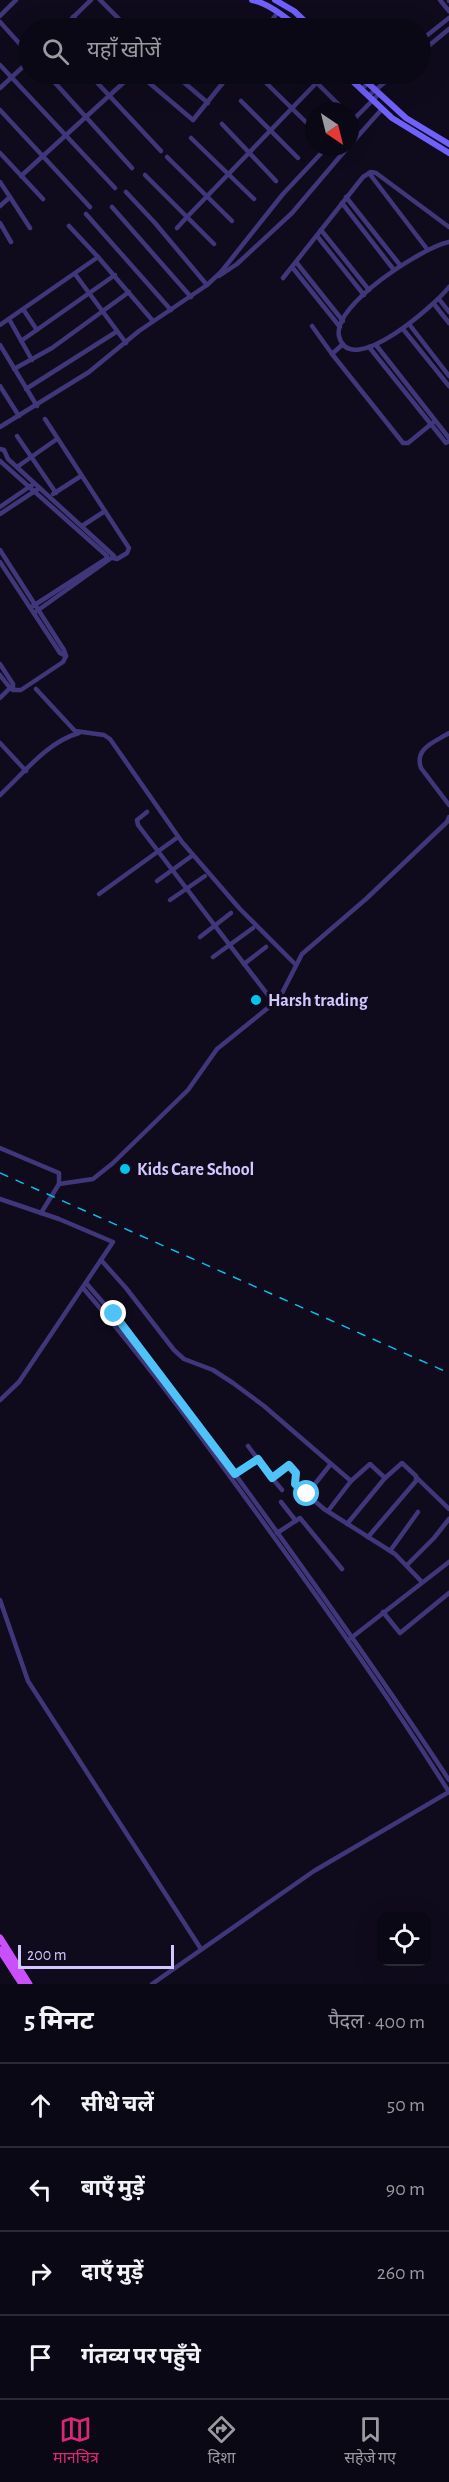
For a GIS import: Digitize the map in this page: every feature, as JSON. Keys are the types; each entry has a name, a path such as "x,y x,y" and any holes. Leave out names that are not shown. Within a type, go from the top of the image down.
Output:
{"main road":[{"path":"252,0 262,2 286,18"},
{"path":"275,0 301,18"},
{"path":"356,84 392,118 449,153"},
{"path":"369,84 406,118 449,144"},
{"path":"0,1938 30,1984"},
{"path":"0,1950 22,1984"}],"street":[{"path":"0,16 16,0"},
{"path":"73,17 91,0"},
{"path":"100,0 118,18"},
{"path":"440,0 449,11"},
{"path":"274,18 278,12"},
{"path":"431,32 449,18"},
{"path":"0,22 18,42"},
{"path":"431,44 449,29"},
{"path":"0,65 115,188"},
{"path":"0,88 18,72"},
{"path":"56,84 132,168"},
{"path":"100,84 161,151"},
{"path":"21,176 121,84"},
{"path":"150,84 193,120 222,84"},
{"path":"186,84 208,103"},
{"path":"268,84 305,121"},
{"path":"177,228 314,84"},
{"path":"318,84 336,102"},
{"path":"362,89 367,84"},
{"path":"359,112 385,84"},
{"path":"241,101 298,158"},
{"path":"359,135 382,109"},
{"path":"0,110 90,207"},
{"path":"222,124 276,181"},
{"path":"191,138 254,199"},
{"path":"0,153 43,199"},
{"path":"215,278 283,194 319,156"},
{"path":"0,427 89,372 153,321 237,264 292,213 340,156"},
{"path":"167,157 232,221"},
{"path":"369,173 427,249"},
{"path":"283,278 346,197 369,173 376,173 449,227"},
{"path":"146,175 214,244"},
{"path":"0,182 30,228"},
{"path":"126,192 207,285"},
{"path":"0,206 10,197"},
{"path":"346,197 400,265"},
{"path":"342,203 394,270"},
{"path":"112,207 191,297"},
{"path":"86,214 171,310"},
{"path":"0,223 11,242"},
{"path":"69,225 153,321"},
{"path":"321,230 369,290"},
{"path":"317,236 364,295"},
{"path":"449,242 427,249 400,265 369,290 340,327 340,338 343,344 352,349 375,345 403,329 434,304 449,287"},
{"path":"0,325 98,256"},
{"path":"294,265 343,321"},
{"path":"294,265 340,327"},
{"path":"75,274 126,343"},
{"path":"21,340 115,275"},
{"path":"14,369 52,348 129,292"},
{"path":"439,299 449,312"},
{"path":"434,304 449,323"},
{"path":"23,309 37,330"},
{"path":"9,319 32,360"},
{"path":"409,324 449,376"},
{"path":"312,326 404,443 408,443 433,423"},
{"path":"403,329 449,386"},
{"path":"26,389 116,332"},
{"path":"332,354 343,344"},
{"path":"0,345 37,406"},
{"path":"375,345 433,423"},
{"path":"369,347 448,441"},
{"path":"0,386 19,416"},
{"path":"0,402 7,397"},
{"path":"36,611 113,558 123,556 129,548 45,419"},
{"path":"17,436 56,493"},
{"path":"17,466 57,439"},
{"path":"0,449 4,450 8,459 33,485"},
{"path":"0,461 38,489 114,555 113,558"},
{"path":"48,498 81,476"},
{"path":"0,507 33,485"},
{"path":"0,514 38,489"},
{"path":"80,527 105,511"},
{"path":"33,606 106,559 105,553 80,527"},
{"path":"0,550 66,656 63,662 21,690 12,689 0,675"},
{"path":"0,562 33,606"},
{"path":"0,664 13,684 12,689 0,698"},
{"path":"36,689 70,727 80,733"},
{"path":"0,795 64,737 80,733 104,735 110,739 177,837 240,909 295,964"},
{"path":"449,733 420,752 419,761 449,805"},
{"path":"0,743 26,771"},
{"path":"147,812 137,822 274,1003"},
{"path":"60,1184 93,1179 106,1169 188,1090 217,1049 274,1003 282,994 302,954 366,899 447,822 449,817"},
{"path":"99,894 177,837"},
{"path":"157,881 193,855"},
{"path":"170,900 205,876"},
{"path":"200,937 231,913"},
{"path":"213,957 253,928"},
{"path":"244,963 266,946"},
{"path":"0,1148 55,1171 60,1176 60,1184 41,1213"},
{"path":"0,1199 113,1242 19,1382 0,1400"},
{"path":"101,1260 179,1355 233,1383 264,1406 351,1481"},
{"path":"85,1285 278,1533 449,1780"},
{"path":"248,1446 282,1490"},
{"path":"233,1476 258,1459"},
{"path":"347,1524 385,1478 402,1463 449,1513 434,1538 407,1565"},
{"path":"307,1494 330,1464"},
{"path":"328,1511 351,1481 370,1464 385,1478"},
{"path":"272,1478 289,1465 296,1473 295,1484 328,1511 390,1551 422,1582"},
{"path":"152,1984 314,1871 449,1792 351,1638 271,1533 233,1476"},
{"path":"368,1537 417,1478"},
{"path":"281,1503 296,1521"},
{"path":"390,1551 418,1512"},
{"path":"271,1533 278,1533 300,1518 342,1569"},
{"path":"351,1638 449,1562"},
{"path":"383,1612 400,1633 449,1593"},
{"path":"0,1600 28,1681 201,1949"}],"railway":[{"path":"0,1173 449,1373"}],"place":[{"name":"Harsh trading","path":"256,1000"},
{"name":"Kids Care School","path":"125,1169"}],"route":[{"path":"114,1314 235,1474 258,1459 272,1478 289,1465 296,1473 295,1484 307,1494"}]}
